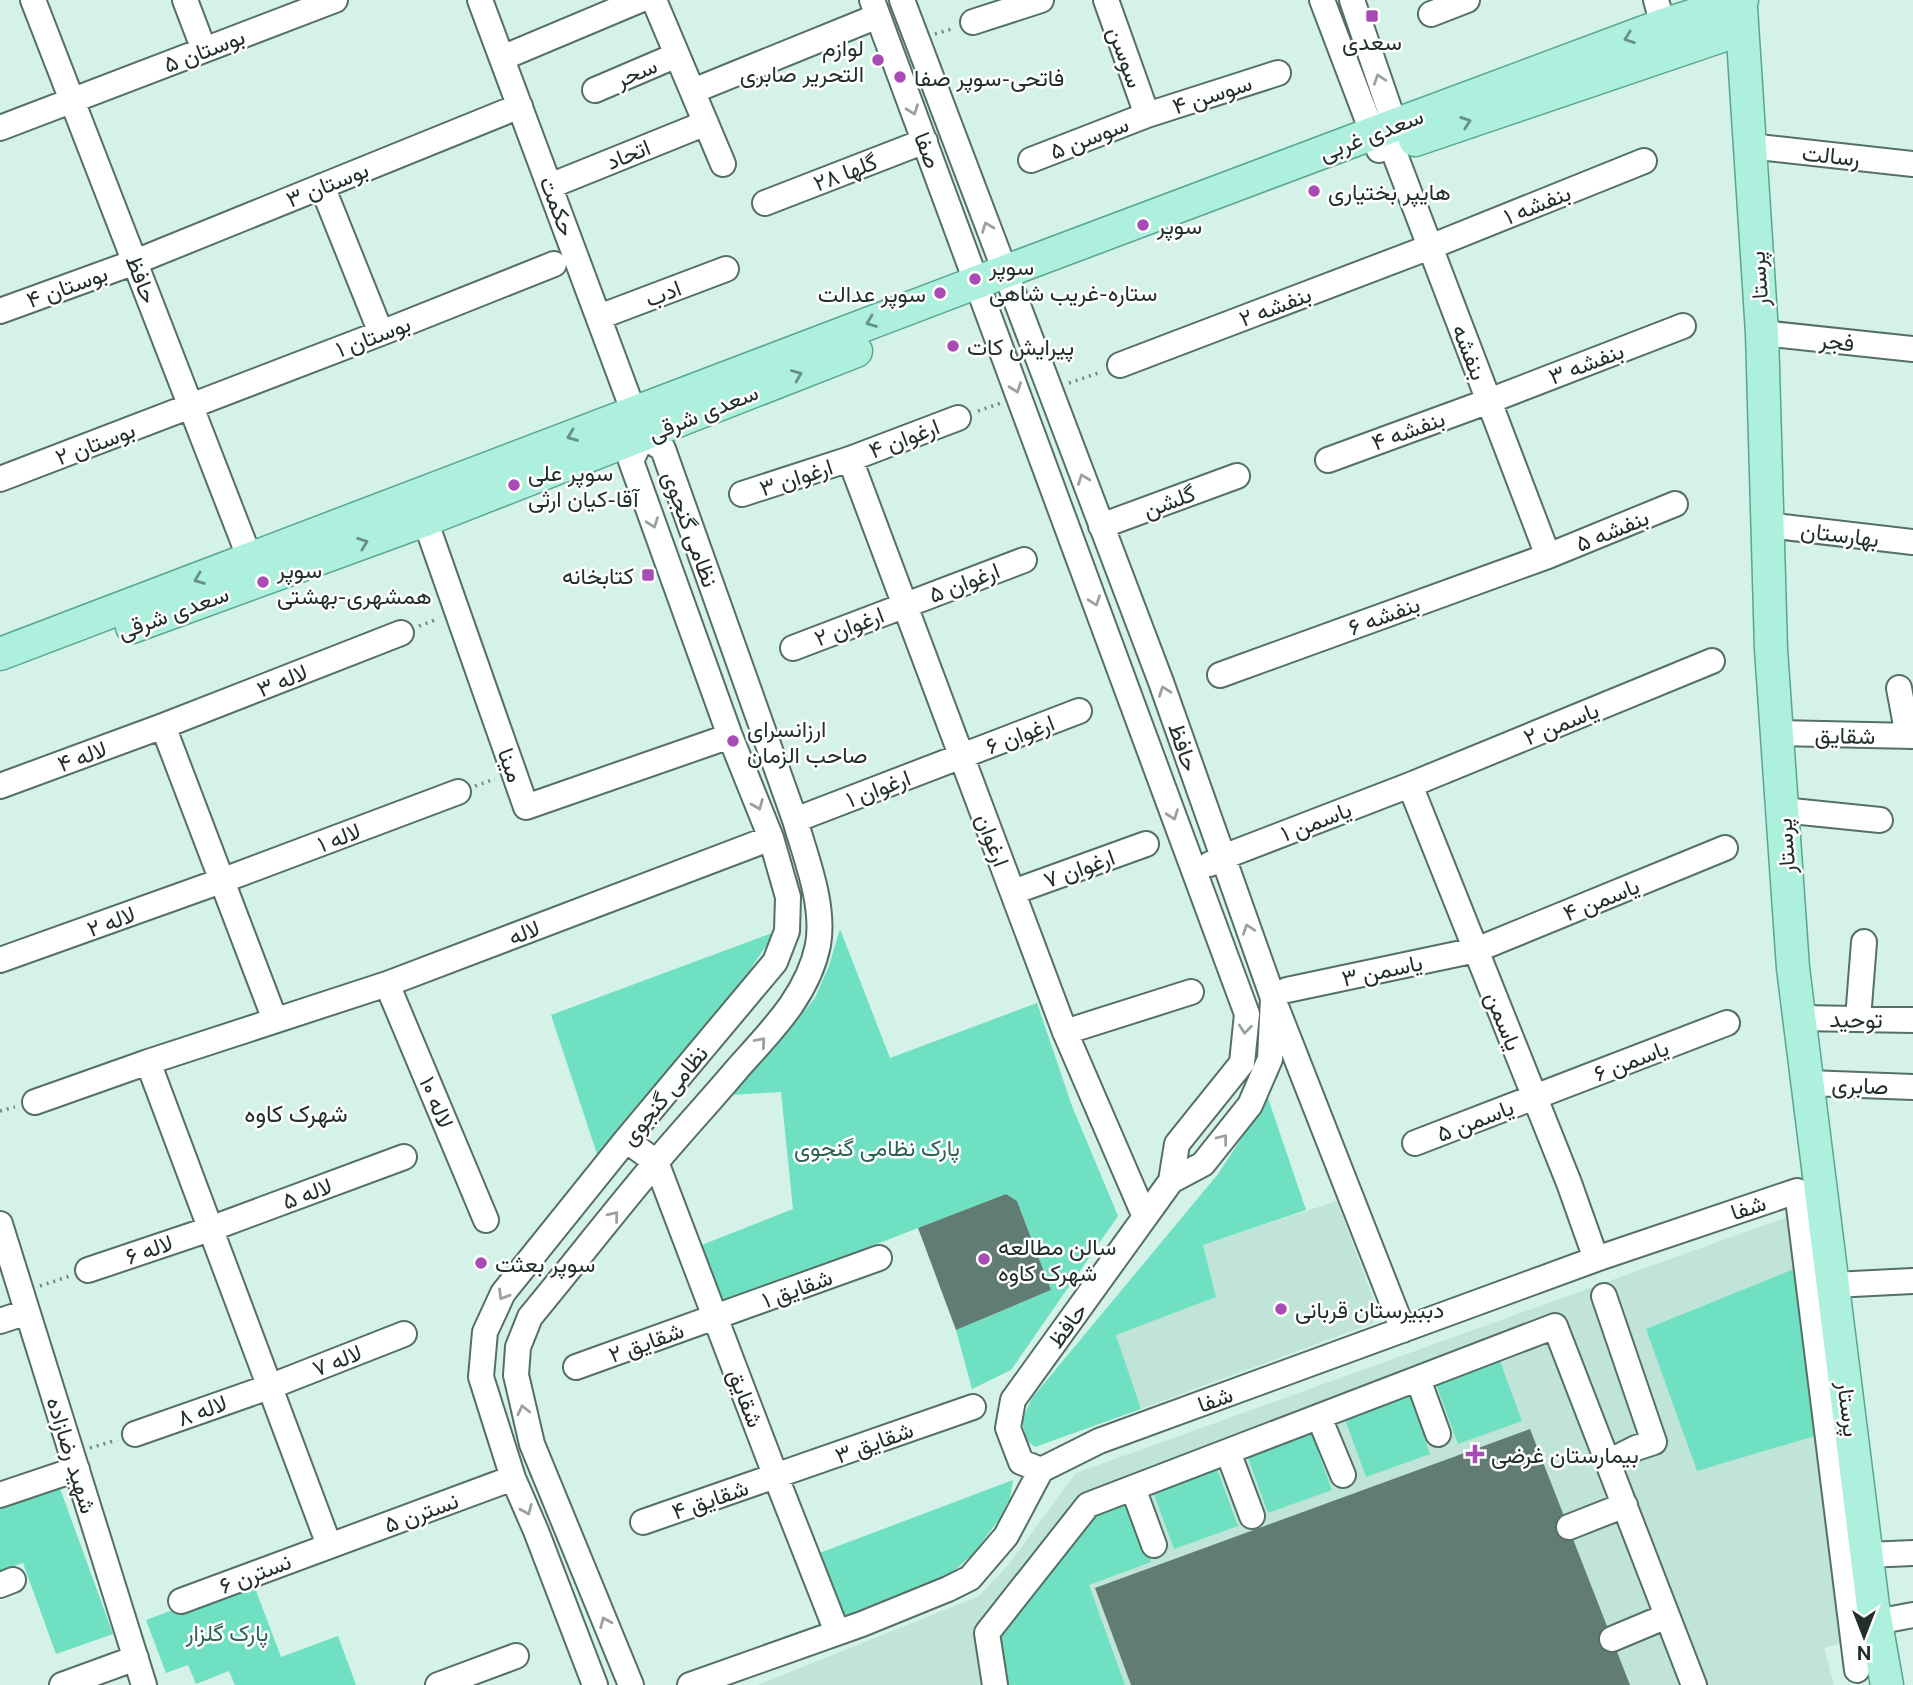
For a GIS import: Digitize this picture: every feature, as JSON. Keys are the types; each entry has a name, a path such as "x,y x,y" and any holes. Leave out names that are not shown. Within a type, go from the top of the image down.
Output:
{"main road":[{"name":"سعدی غربی","path":"1389,140 1660,13 1741,7"},
{"name":"سعدی غربی","path":"994,286 1741,7"},
{"name":"پرستار","path":"1741,7 1762,333 1771,649 1793,968 1867,1555 1887,1685"},
{"name":"سعدی شرقی","path":"0,654 250,559 639,424 994,286"},
{"name":"سعدی شرقی","path":"0,676 425,520 639,424"}],"street":[{"name":"حافظ","path":"33,0 250,559"},
{"path":"185,0 204,50"},
{"name":"بوستان ۵","path":"0,128 335,0"},
{"name":"حکمت","path":"480,0 639,424"},
{"path":"502,58 640,0"},
{"path":"654,0 723,164"},
{"name":"صفا","path":"902,0 994,286"},
{"path":"973,22 1041,0"},
{"name":"سوسن","path":"1106,0 1147,115"},
{"path":"1322,0 1389,140"},
{"path":"1352,0 1389,140"},
{"path":"1431,14 1467,0"},
{"path":"692,91 875,8"},
{"name":"صفا","path":"875,8 925,141 994,286"},
{"name":"سحر","path":"595,90 677,55"},
{"name":"سوسن ۴","path":"1147,115 1278,73"},
{"name":"بوستان ۳","path":"135,262 520,106"},
{"name":"سوسن ۵","path":"1031,160 1147,115"},
{"name":"اتحاد","path":"550,186 706,123"},
{"name":"بنفشه","path":"1389,140 1548,556"},
{"name":"گلها ۲۸","path":"765,203 925,141"},
{"name":"رسالت","path":"1749,145 1913,164"},
{"name":"بنفشه ۱","path":"1430,247 1644,161"},
{"path":"322,186 381,333"},
{"name":"بنفشه ۲","path":"1120,365 1430,247"},
{"name":"بوستان ۴","path":"0,311 135,262"},
{"name":"بوستان ۱","path":"191,406 554,264"},
{"name":"ادب","path":"599,317 726,269"},
{"name":"حافظ","path":"994,286 1049,390 1161,682 1223,857 1280,994 1270,1059 1250,1105 1203,1164 1171,1181 1013,1400 1008,1428 1021,1462 1041,1470"},
{"name":"حافظ","path":"994,286 1019,396 1247,1014 1242,1063 1177,1144 1171,1181"},
{"name":"بنفشه ۳","path":"1489,401 1683,326"},
{"name":"فجر","path":"1762,333 1913,349"},
{"name":"بنفشه ۴","path":"1328,460 1489,401"},
{"name":"بوستان ۲","path":"0,479 191,406"},
{"name":"ارغوان ۴","path":"850,459 958,418"},
{"name":"نظامی گنجوی","path":"595,1685 513,1478 481,1377 485,1332 503,1293 626,1139 775,961 788,931 788,897 771,838 730,736 631,461 639,424"},
{"name":"نظامی گنجوی","path":"631,1685 532,1444 516,1375 518,1347 530,1317 656,1162 798,997 818,943 818,910 812,876 795,820 663,449 639,424"},
{"name":"ارغوان ۳","path":"742,494 850,459"},
{"name":"ارغوان","path":"850,459 1065,1032 1145,1217"},
{"name":"گلشن","path":"1101,526 1237,476"},
{"name":"بنفشه ۵","path":"1548,556 1675,504"},
{"name":"مینا","path":"425,520 526,807 730,736"},
{"name":"بهارستان","path":"1768,525 1913,542"},
{"name":"بنفشه ۶","path":"1220,675 1548,556"},
{"name":"ارغوان ۵","path":"905,605 1024,559"},
{"name":"ارغوان ۲","path":"793,648 905,605"},
{"name":"لاله ۳","path":"163,726 401,633"},
{"name":"یاسمن ۲","path":"1409,785 1712,662"},
{"path":"1899,688 1911,736"},
{"name":"ارغوان ۶","path":"962,756 1079,711"},
{"path":"163,726 275,1020"},
{"name":"لاله ۴","path":"0,786 163,726"},
{"name":"شقایق","path":"1777,733 1911,736"},
{"name":"ارغوان ۱","path":"795,820 962,756"},
{"name":"یاسمن ۱","path":"1195,873 1223,857 1409,785"},
{"name":"یاسمن","path":"1409,785 1569,1183 1596,1259"},
{"name":"لاله ۱","path":"221,881 458,792"},
{"path":"1782,810 1880,820"},
{"name":"لاله","path":"35,1102 387,984 771,838"},
{"name":"ارغوان ۷","path":"1013,892 1146,844"},
{"name":"یاسمن ۴","path":"1476,950 1725,848"},
{"name":"لاله ۲","path":"0,960 221,881"},
{"path":"1858,1019 1864,942"},
{"name":"یاسمن ۳","path":"1280,994 1476,950"},
{"name":"لاله ۱۰","path":"387,984 486,1220"},
{"path":"1065,1032 1191,992"},
{"path":"1280,994 1403,1330"},
{"name":"توحید","path":"1800,1018 1913,1020"},
{"name":"یاسمن ۶","path":"1535,1097 1727,1023"},
{"path":"148,1062 329,1545"},
{"name":"صابری","path":"1808,1083 1913,1087"},
{"name":"یاسمن ۵","path":"1415,1143 1535,1097"},
{"path":"626,1139 656,1162"},
{"name":"لاله ۵","path":"210,1229 404,1157"},
{"name":"شقایق","path":"656,1162 837,1632"},
{"name":"شفا","path":"1041,1470 1099,1441 1596,1259 1797,1191 1857,1670"},
{"name":"شهید رضازاده","path":"0,1224 144,1685"},
{"name":"لاله ۶","path":"88,1270 210,1229"},
{"name":"شقایق ۱","path":"715,1317 880,1258"},
{"path":"1833,1285 1913,1281"},
{"path":"1604,1296 1654,1443 1636,1448 1608,1462"},
{"path":"0,1321 24,1302"},
{"name":"شقایق ۲","path":"576,1367 715,1317"},
{"path":"995,1685 987,1633 1088,1505 1555,1326 1694,1685"},
{"name":"لاله ۷","path":"270,1387 404,1334"},
{"path":"1418,1379 1438,1434"},
{"name":"لاله ۸","path":"135,1434 270,1387"},
{"name":"شقایق ۳","path":"776,1477 973,1407"},
{"path":"1319,1417 1343,1475"},
{"path":"1228,1452 1252,1516"},
{"path":"0,1495 74,1462"},
{"path":"690,1685 947,1590 970,1578 1006,1536 1041,1470"},
{"name":"شقایق ۴","path":"643,1522 776,1477"},
{"name":"نسترن ۵","path":"329,1545 513,1478"},
{"path":"1133,1488 1154,1545"},
{"path":"1569,1527 1625,1505"},
{"name":"نسترن ۶","path":"181,1601 329,1545"},
{"path":"1867,1555 1913,1553"},
{"path":"558,1588 586,1576"},
{"path":"1876,1622 1913,1615"},
{"path":"1612,1639 1667,1616"},
{"path":"438,1685 516,1656"},
{"path":"62,1685 136,1658"}],"path":[{"path":"916,39 973,22"},
{"path":"1049,390 1120,365"},
{"path":"958,418 1019,396"},
{"path":"401,633 457,612"},
{"path":"458,792 513,772"},
{"path":"24,1302 88,1270"},
{"path":"74,1462 135,1434"}],"shaded area":[{"name":"دببیرستان قربانی","path":"1337,1201 1381,1320 1141,1409 1116,1335 1216,1297 1203,1245"},
{"name":"بیمارستان غرضی","path":"1787,1217 1848,1641 1824,1648 1834,1685 758,1685 979,1596 1009,1564 1076,1473"}],"green space":[{"name":"پارک نظامی گنجوی","path":"840,929 890,1058 1037,1003 1072,1106 1118,1216 1011,1370 972,1389 956,1330 1051,1290 1017,1201 1006,1194 727,1302 716,1293 699,1246 793,1209 781,1092 729,1095 763,1061 815,998 829,966"},
{"path":"775,932 742,982 599,1160 551,1015"},
{"path":"1268,1098 1306,1210 1203,1245 1216,1297 1116,1335 1141,1409 1035,1447 1026,1440 1022,1420 1032,1398 1218,1174"},
{"path":"1794,1269 1818,1435 1697,1471 1646,1329"},
{"path":"1497,1353 1522,1421 1458,1444 1433,1376"},
{"path":"1406,1385 1430,1454 1366,1477 1341,1408"},
{"path":"1307,1421 1332,1490 1268,1513 1243,1444"},
{"path":"1213,1458 1238,1526 1174,1549 1149,1481"},
{"path":"1013,1480 1010,1498 998,1521 973,1554 949,1575 841,1621 817,1554"},
{"path":"58,1483 113,1634 56,1654 23,1563 0,1571 0,1504"},
{"path":"1127,1497 1151,1562 1089,1585 1125,1685 1005,1685 997,1636 1090,1511"},
{"name":"پارک گلزار","path":"252,1580 281,1657 338,1636 356,1685 235,1685 229,1671 196,1684 188,1665 166,1673 146,1620"}],"building":[{"name":"سالن مطالعه شهرک کاوه","path":"1006,1194 1017,1201 1051,1290 956,1330 918,1228"},
{"name":"بیمارستان غرضی","path":"1530,1429 1630,1685 1131,1685 1095,1588"}],"place":[{"name":"سعدی","path":"1372,16"},
{"name":"لوازم التحریر صابری","path":"878,60"},
{"name":"فاتحی-سوپر صفا","path":"900,77"},
{"name":"هایپر بختیاری","path":"1314,191"},
{"name":"سوپر","path":"1143,225"},
{"name":"سوپر ستاره-غریب شاهی","path":"975,279"},
{"name":"سوپر عدالت","path":"940,293"},
{"name":"پیرایش کات","path":"953,346"},
{"name":"سوپر علی آقا-کیان ارثی","path":"514,485"},
{"name":"کتابخانه","path":"648,575"},
{"name":"سوپر همشهری-بهشتی","path":"263,582"},
{"name":"ارزانسرای صاحب الزمان","path":"733,741"},
{"name":"سالن مطالعه شهرک کاوه","path":"984,1259"},
{"name":"سوپر بعثت","path":"481,1263"},
{"name":"دببیرستان قربانی","path":"1281,1309"},
{"name":"بیمارستان غرضی","path":"1475,1454"}],"district":[{"name":"شهرک کاوه","path":"296,1113"}]}
